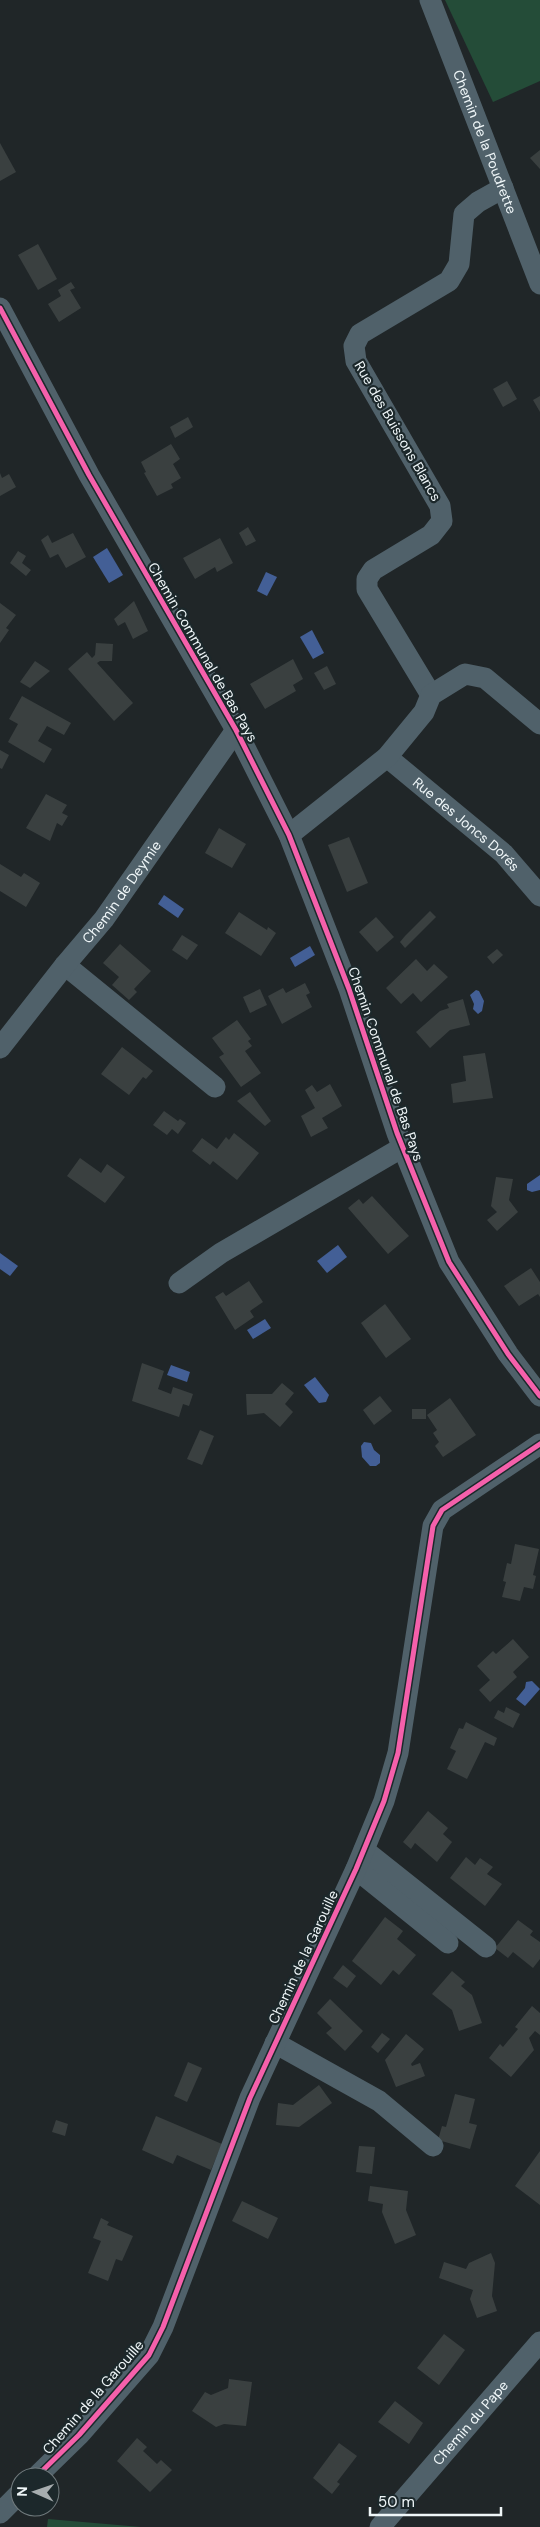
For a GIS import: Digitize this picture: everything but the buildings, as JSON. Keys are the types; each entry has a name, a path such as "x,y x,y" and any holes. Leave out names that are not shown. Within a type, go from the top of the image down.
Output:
{"street":[{"name":"Chemin de la Poudrette","path":"430,0 540,284"},
{"name":"Rue des Buissons Blancs","path":"431,695 367,589 367,579 374,570 431,534 442,521 440,506 356,361 354,346 360,334 449,281 459,264 464,214 478,202 503,188"},
{"name":"Chemin Communal de Bas Pays","path":"0,308 89,475 236,730 290,835 349,989 403,1147 449,1262 508,1354 540,1396"},
{"path":"290,835 388,757 424,712 431,695 446,688 464,674 485,678 540,724"},
{"name":"Chemin de Deymie","path":"0,1048 104,919 236,730"},
{"name":"Rue des Joncs Dorés","path":"388,757 504,854 540,896"},
{"path":"65,965 215,1086"},
{"path":"179,1283 221,1253 403,1147"},
{"name":"Chemin de la Garouille","path":"46,2467 79,2435 149,2355 163,2327 250,2098 356,1870 384,1801 398,1753 433,1526 442,1510 540,1444"},
{"path":"364,1850 486,1947"},
{"path":"356,1870 448,1943"},
{"path":"275,2044 379,2101 433,2146"},
{"name":"Chemin du Pape","path":"380,2527 540,2342"},
{"path":"0,2513 10,2503"}],"green space":[{"path":"445,0 540,0 540,81 493,102"},
{"path":"48,2519 141,2527 47,2527"}],"water":[{"path":"107,548 123,575 109,583 93,557"},
{"path":"266,572 277,577 267,596 257,591"},
{"path":"312,630 324,653 313,659 300,637"},
{"path":"164,895 184,909 178,918 158,904"},
{"path":"310,946 315,955 295,967 290,958"},
{"path":"476,990 479,991 484,1001 482,1011 478,1014 473,1009 474,1004 470,995"},
{"path":"540,1175 540,1190 532,1192 527,1190 527,1184"},
{"path":"338,1245 347,1257 327,1273 317,1261"},
{"path":"0,1253 18,1266 10,1276 0,1269"},
{"path":"265,1319 271,1328 253,1339 247,1330"},
{"path":"171,1365 190,1372 187,1382 167,1375"},
{"path":"315,1377 329,1395 326,1402 319,1403 304,1385"},
{"path":"364,1442 371,1443 374,1450 380,1455 380,1463 376,1466 370,1466 362,1457 361,1446"},
{"path":"532,1681 540,1689 525,1706 516,1699 525,1688 526,1682"}],"cycle path":[{"path":"0,308 89,475 236,730 289,835 349,989 397,1133 449,1262 508,1354 540,1396"},
{"path":"46,2467 79,2435 149,2355 163,2327 250,2098 356,1869 384,1801 398,1753 433,1526 442,1510 540,1444"}]}
